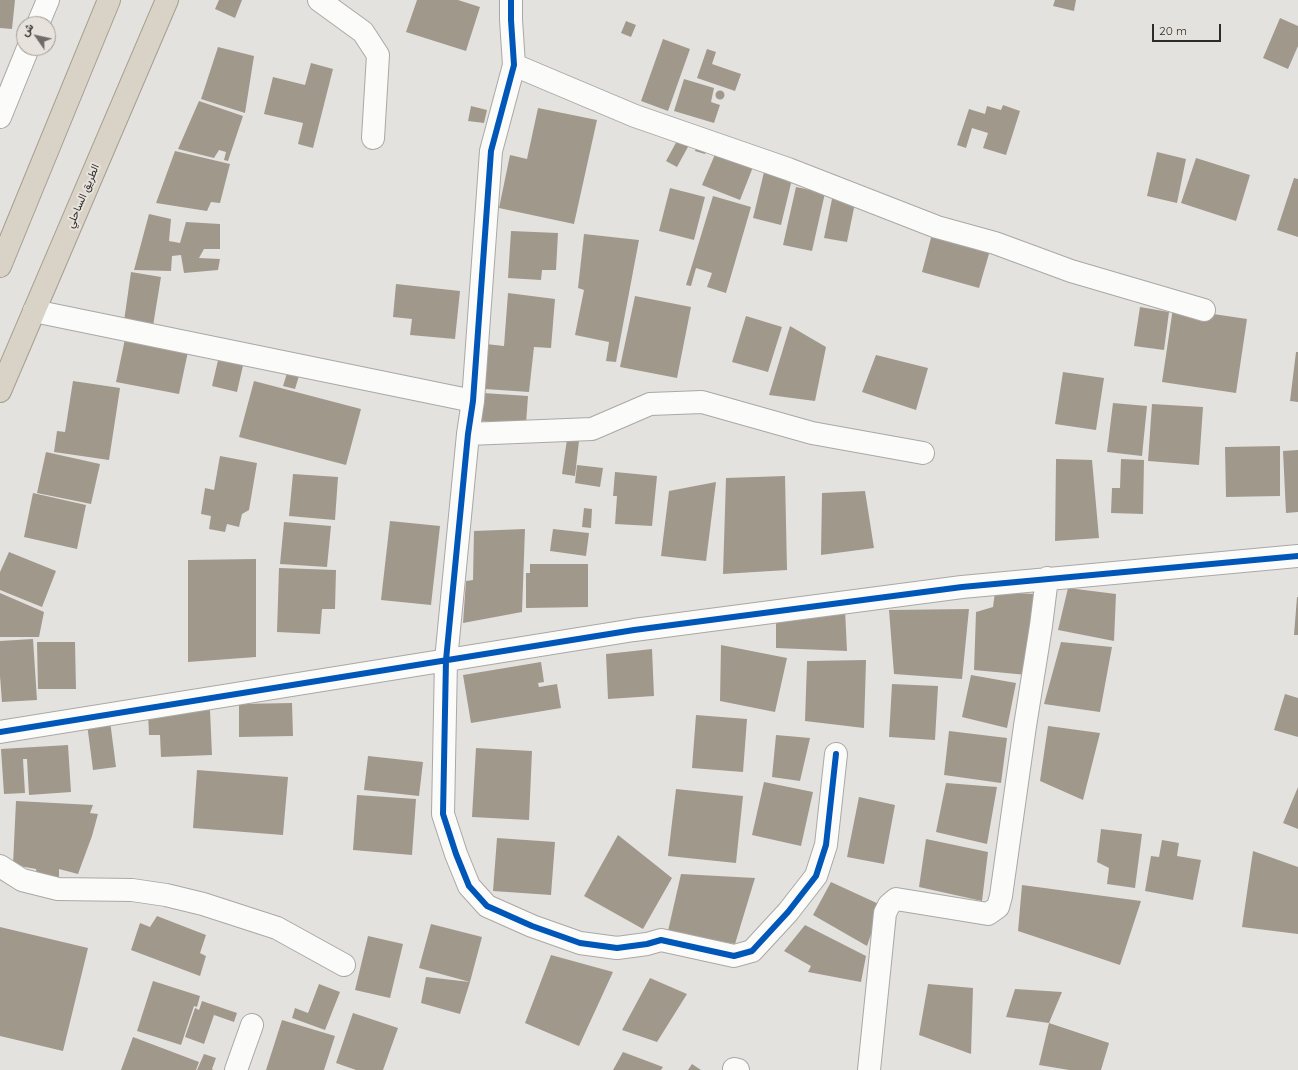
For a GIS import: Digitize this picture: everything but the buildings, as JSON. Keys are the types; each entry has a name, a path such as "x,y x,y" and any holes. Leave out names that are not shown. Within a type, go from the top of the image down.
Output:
{"highway":[{"path":"0,266 109,0"},
{"name":"الطريق الساحلي","path":"0,391 167,0"}],"street":[{"path":"41,16 48,0"},
{"path":"319,0 363,32 378,55 373,138"},
{"path":"511,0 514,65 491,151 473,401 468,434 446,660 443,814 456,854 469,886 488,906 532,926 580,943 617,948 647,944 661,940 734,956 752,951 788,912 816,876 826,844 836,754"},
{"path":"0,117 25,56"},
{"path":"514,65 635,116 788,169 937,227 995,244 1071,271 1204,310"},
{"path":"34,310 473,401"},
{"path":"468,434 592,429 650,404 702,402 812,433 923,453"},
{"path":"0,732 642,629 962,587 1298,556"},
{"path":"869,1070 885,913 889,905 896,899 988,914 998,907 1001,896 1047,578"},
{"path":"0,866 22,880 58,889 132,890 166,895 203,904 277,928 344,965"},
{"path":"236,1070 252,1026"}],"cycle path":[{"path":"511,0 514,65 491,151 473,401 468,434 446,660 443,814 456,854 469,886 487,906 532,926 580,943 617,948 647,944 661,940 734,956 752,951 788,912 816,876 826,845 836,754"},
{"path":"0,732 634,630 962,587 1298,556"}]}
